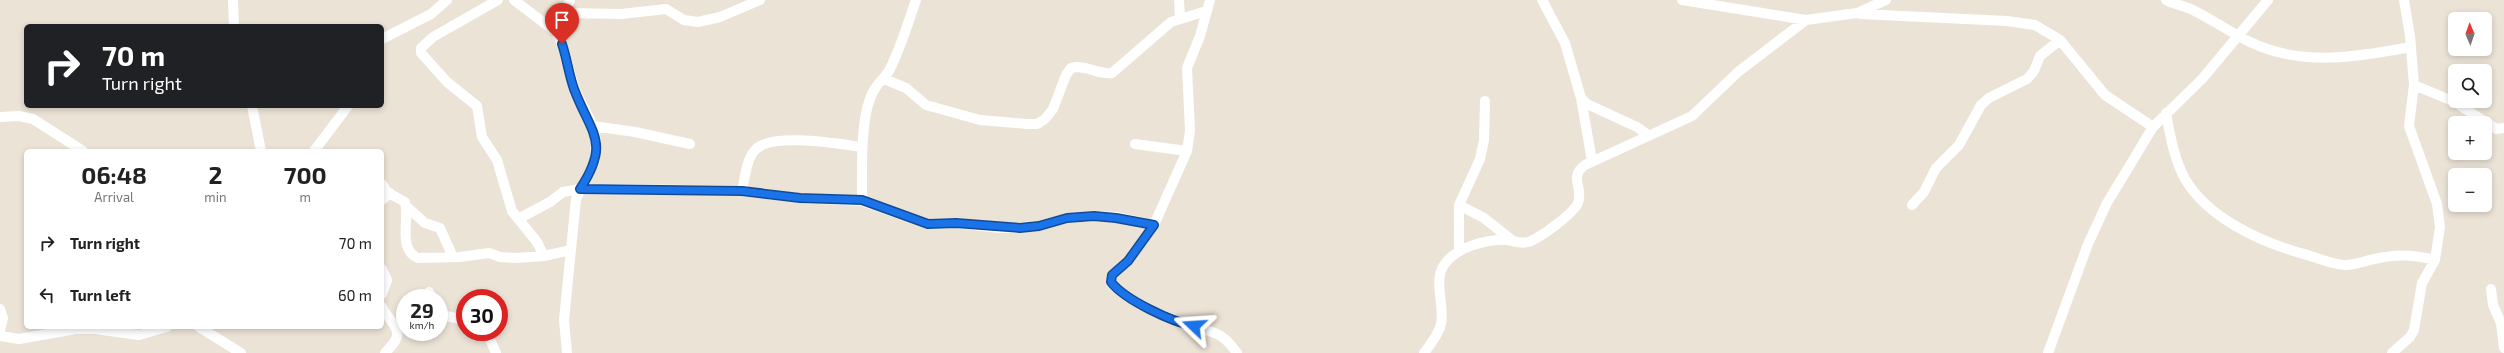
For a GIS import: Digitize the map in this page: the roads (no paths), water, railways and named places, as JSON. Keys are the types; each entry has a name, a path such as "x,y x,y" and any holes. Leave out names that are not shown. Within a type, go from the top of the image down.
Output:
{"street":[{"path":"233,0 234,24"},
{"path":"384,38 431,14 446,0"},
{"path":"498,0 433,37 421,48 421,53 452,87 477,106 482,137 498,160 508,200 518,219 537,242 544,256"},
{"path":"514,0 556,32 562,44 574,90 593,126 596,140 595,161 576,199 564,320 567,353"},
{"path":"556,32 570,0"},
{"path":"564,12 622,14 666,9 684,20 698,22 720,17 760,0"},
{"path":"862,200 862,147 869,101 872,93 884,79 896,57 916,0"},
{"path":"1179,0 1180,18"},
{"path":"1210,0 1200,36 1187,68 1190,131 1186,151 1154,225 1128,261 1112,275 1111,282 1118,290 1154,310 1184,324 1217,332 1237,353"},
{"path":"1542,0 1565,43 1581,98 1592,161"},
{"path":"1682,0 1806,20 1852,13 1864,10 1886,0"},
{"path":"2166,0 2190,9 2238,35 2272,50 2321,59 2357,57 2411,47"},
{"path":"2048,353 2088,244 2104,209 2153,127 2202,79 2268,0"},
{"path":"2392,353 2410,337 2414,330 2422,283 2435,260 2440,217 2424,162 2409,126 2414,85 2411,47 2404,0"},
{"path":"884,79 906,88 930,106 980,120 1037,124 1045,119 1052,109 1068,70 1079,66 1104,73 1114,72 1163,28 1180,18 1206,11"},
{"path":"1852,13 2007,21 2035,25 2060,40 2105,94 2122,108 2153,127"},
{"path":"1424,353 1441,325 1440,272 1447,261 1459,251 1474,245 1495,241 1528,242 1571,211 1579,199 1576,180 1578,172 1592,161 1692,116 1738,72 1806,20"},
{"path":"1912,205 1924,192 1936,168 1959,146 1980,105 1989,98 2028,79 2034,71 2040,56 2060,40"},
{"path":"2414,85 2455,102 2496,129 2504,128"},
{"path":"1581,98 1587,104 1637,127 1648,135"},
{"path":"1459,251 1459,205 1480,159 1484,140 1485,101"},
{"path":"252,108 261,149"},
{"path":"316,149 346,108"},
{"path":"2166,113 2172,144 2184,178 2192,190 2207,205 2246,232 2276,245 2344,265 2355,265 2397,255 2418,255 2435,260"},
{"path":"0,117 19,116 33,119 80,149"},
{"path":"593,126 636,132 690,144"},
{"path":"742,191 752,154 762,145 773,142 822,142 862,147"},
{"path":"1135,144 1186,151"},
{"path":"518,219 550,202 563,192 580,189 742,191 800,198 862,200 928,224 956,223 1020,228 1039,226 1067,218 1094,216 1116,218 1154,225"},
{"path":"386,197 403,200 406,207 407,243 415,257 453,257 484,253 506,259 544,256 571,250"},
{"path":"1459,205 1484,218 1513,241"},
{"path":"406,207 425,223 440,228 453,257"},
{"path":"384,273 387,280 384,288"},
{"path":"2491,289 2493,305 2501,323 2504,348"},
{"path":"0,308 3,318 1,334 19,339 76,329 95,329 139,335 160,329"},
{"path":"384,310 394,324 397,336 385,353"},
{"path":"202,329 241,353"},
{"path":"491,341 496,353"}]}
